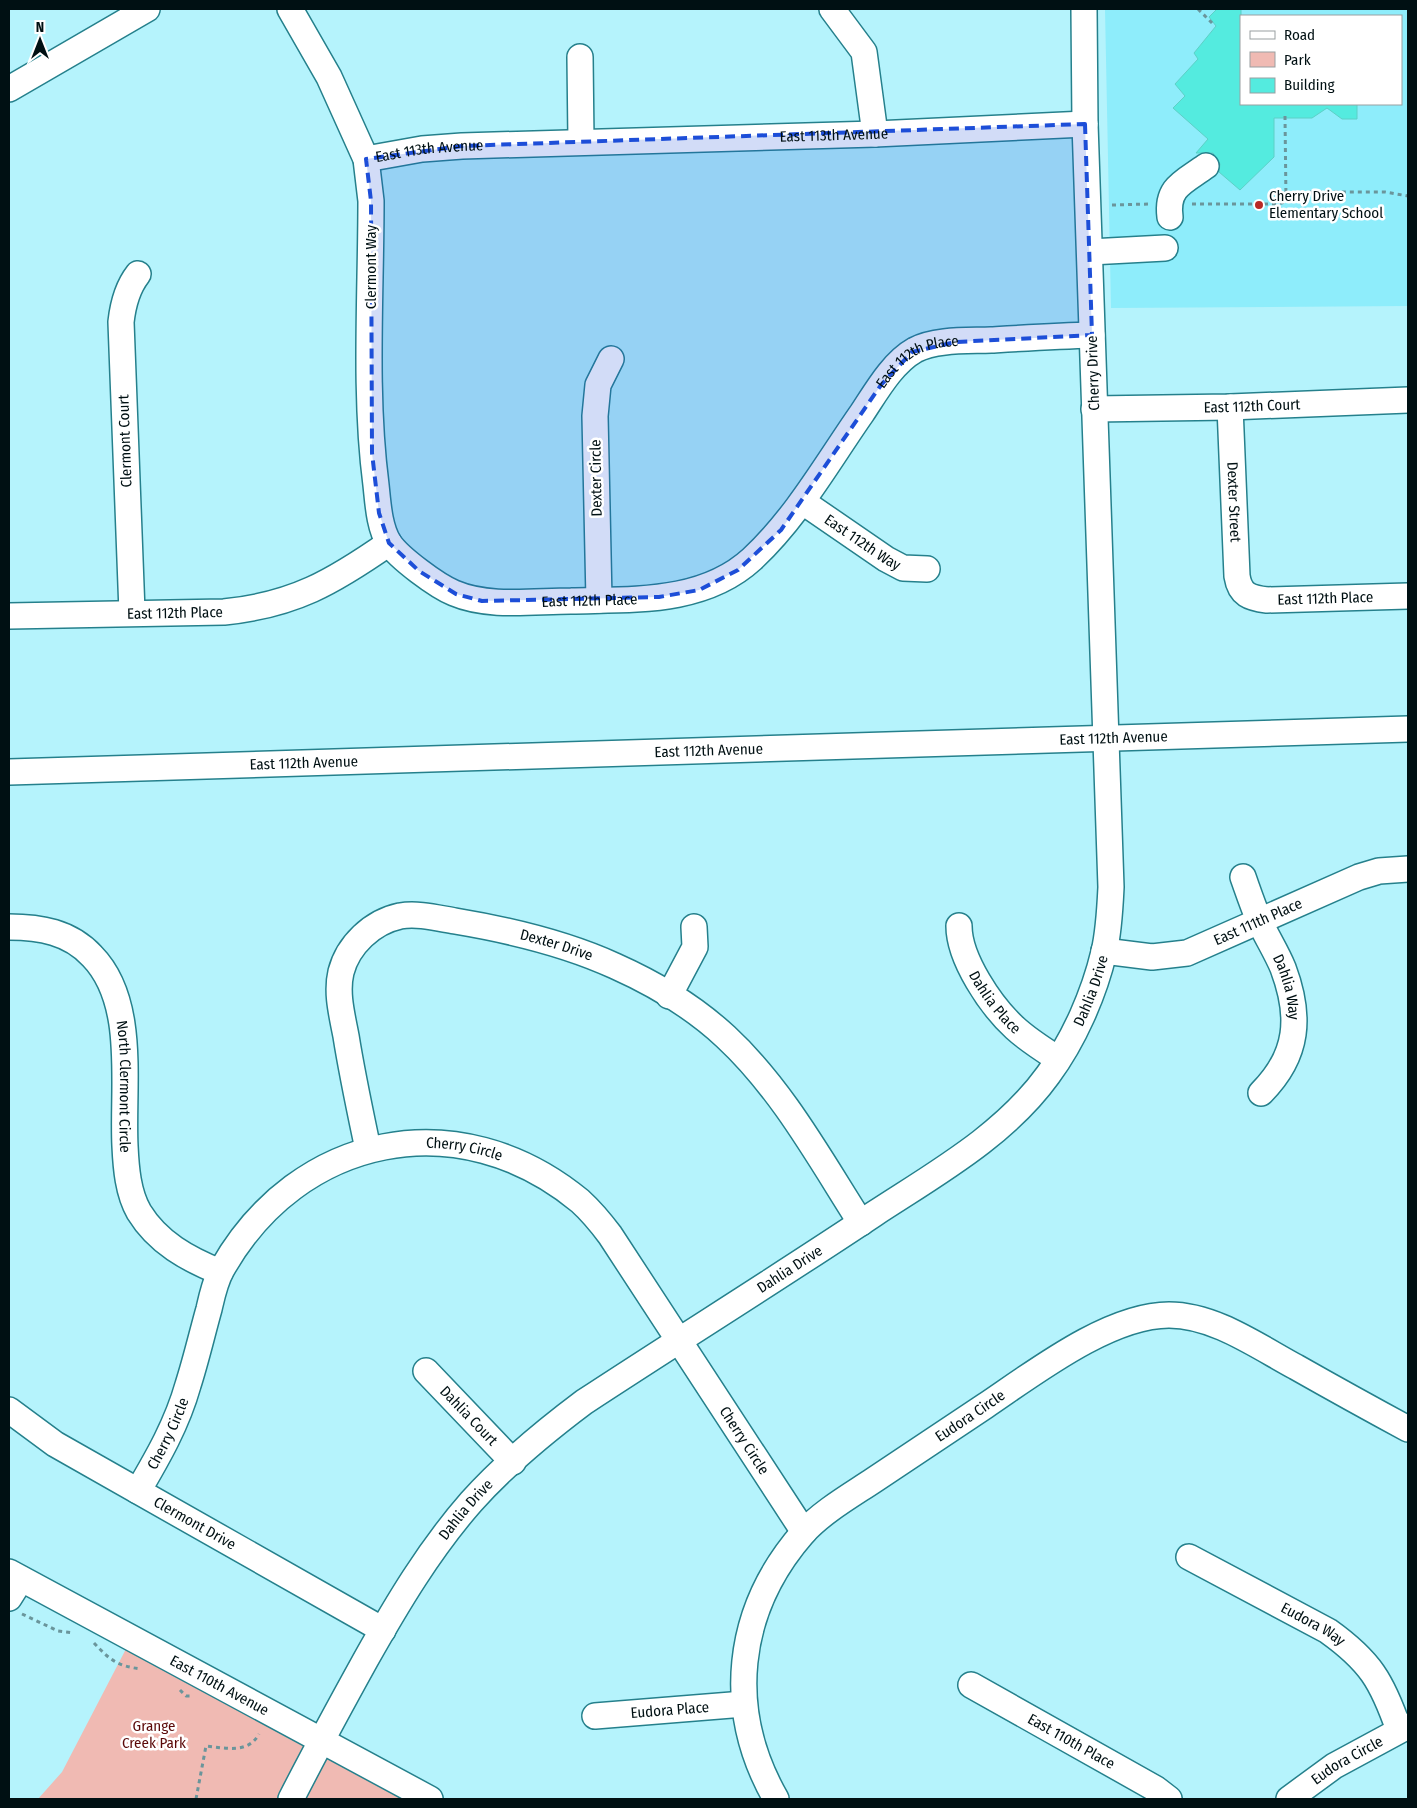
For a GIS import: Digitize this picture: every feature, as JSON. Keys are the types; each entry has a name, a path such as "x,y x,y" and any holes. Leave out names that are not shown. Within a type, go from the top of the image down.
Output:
{"street":[{"path":"9,89 147,9"},
{"name":"Clermont Way","path":"290,9 329,77 366,159 371,201 372,453 379,513 389,543"},
{"path":"832,9 864,52 875,134"},
{"name":"Cherry Drive","path":"1084,9 1085,124 1106,738"},
{"path":"580,56 582,141"},
{"name":"East 113th Avenue","path":"366,159 422,149 582,141 875,134 1085,124"},
{"path":"1169,210 1172,191 1206,166"},
{"path":"1090,252 1165,248"},
{"name":"Clermont Court","path":"132,612 121,322 122,309 130,285 138,274"},
{"name":"East 112th Place","path":"9,616 132,612 224,612 265,607 290,600 322,586 389,543 437,585 456,594 482,601 599,600 674,595 712,585 750,561 781,530 803,502 822,470 881,385 901,361 912,352 930,345 956,342 1092,334"},
{"name":"Dexter Circle","path":"599,600 595,416 598,385 611,359"},
{"name":"East 112th Court","path":"1094,409 1230,407 1408,400"},
{"name":"Dexter Street","path":"1230,407 1237,576 1238,585 1244,594"},
{"name":"East 112th Way","path":"803,502 886,559 903,568 927,569"},
{"name":"East 112th Place","path":"1244,594 1252,598 1267,600 1408,596"},
{"name":"East 112th Avenue","path":"9,772 904,746 1408,729"},
{"name":"Dahlia Drive","path":"291,1799 321,1739 406,1590 446,1532 493,1478 552,1425 584,1402 680,1342 953,1162 1008,1121 1030,1098 1069,1042 1095,981 1104,951 1111,887 1106,738"},
{"name":"East 111th Place","path":"1104,951 1152,957 1187,953 1359,877 1379,872 1408,869"},
{"name":"Dahlia Way","path":"1243,877 1259,920 1282,967 1294,1004 1296,1018 1292,1043 1287,1057 1268,1086 1260,1093"},
{"name":"Dexter Drive","path":"368,1149 352,1071 339,985 341,972 351,949 370,930 400,916 428,916 556,944 616,966 669,996 725,1036 770,1087 789,1111 861,1223"},
{"name":"Dahlia Place","path":"959,926 961,946 970,966 1003,1015 1025,1037 1058,1059"},
{"name":"North Clermont Circle","path":"9,927 36,928 66,936 79,944 101,964 116,993 123,1024 125,1161 132,1195 139,1212 167,1244 192,1261 220,1272"},
{"path":"669,996 695,947 694,928"},
{"name":"Cherry Circle","path":"138,1491 162,1451 175,1422 220,1272 245,1234 292,1186 325,1166 368,1149 414,1144 470,1147 517,1162 547,1178 579,1200 610,1235 804,1532"},
{"name":"Eudora Circle","path":"776,1799 755,1757 748,1731 742,1677 745,1656 757,1609 773,1575 804,1532 843,1500 1054,1360 1117,1326 1146,1317 1169,1315 1187,1317 1237,1335 1408,1429"},
{"name":"Dahlia Court","path":"426,1371 513,1462"},
{"name":"Clermont Drive","path":"9,1410 55,1444 383,1630"},
{"name":"Eudora Way","path":"1189,1557 1328,1631 1346,1644 1367,1663 1384,1688 1404,1728"},
{"name":"East 110th Avenue","path":"13,1583 321,1739 430,1799"},
{"name":"East 110th Place","path":"971,1685 1156,1789 1169,1799"},
{"name":"Eudora Place","path":"595,1716 744,1704"},
{"name":"Eudora Circle","path":"1289,1799 1334,1766 1404,1728"}],"path":[{"path":"1198,9 1212,23"},
{"path":"1285,116 1286,201"},
{"path":"1112,205 1169,210 1279,204 1311,192 1385,192 1408,196"},
{"path":"196,1799 206,1746 240,1750 255,1741 259,1734"}],"highlighted area":[{"path":"1085,124 1092,335 956,342 912,352 881,385 781,530 738,570 699,590 659,597 482,601 456,594 419,571 389,543 379,513 372,453 371,201 366,159 462,146"}],"shaded area":[{"name":"Cherry Drive Elementary School","path":"1105,9 1408,9 1408,306 1111,308"}],"green space":[{"name":"Grange Creek Park","path":"127,1647 402,1799 38,1799 62,1772"}],"building":[{"name":"Cherry Drive Elementary School","path":"1217,9 1241,9 1240,105 1357,105 1357,119 1342,119 1327,108 1312,118 1274,118 1274,157 1240,190 1219,172 1220,164 1213,153 1196,153 1208,139 1173,108 1185,96 1175,84 1198,59 1194,53 1216,26 1209,17"}],"place":[{"name":"Cherry Drive Elementary School","path":"1259,205"}]}
